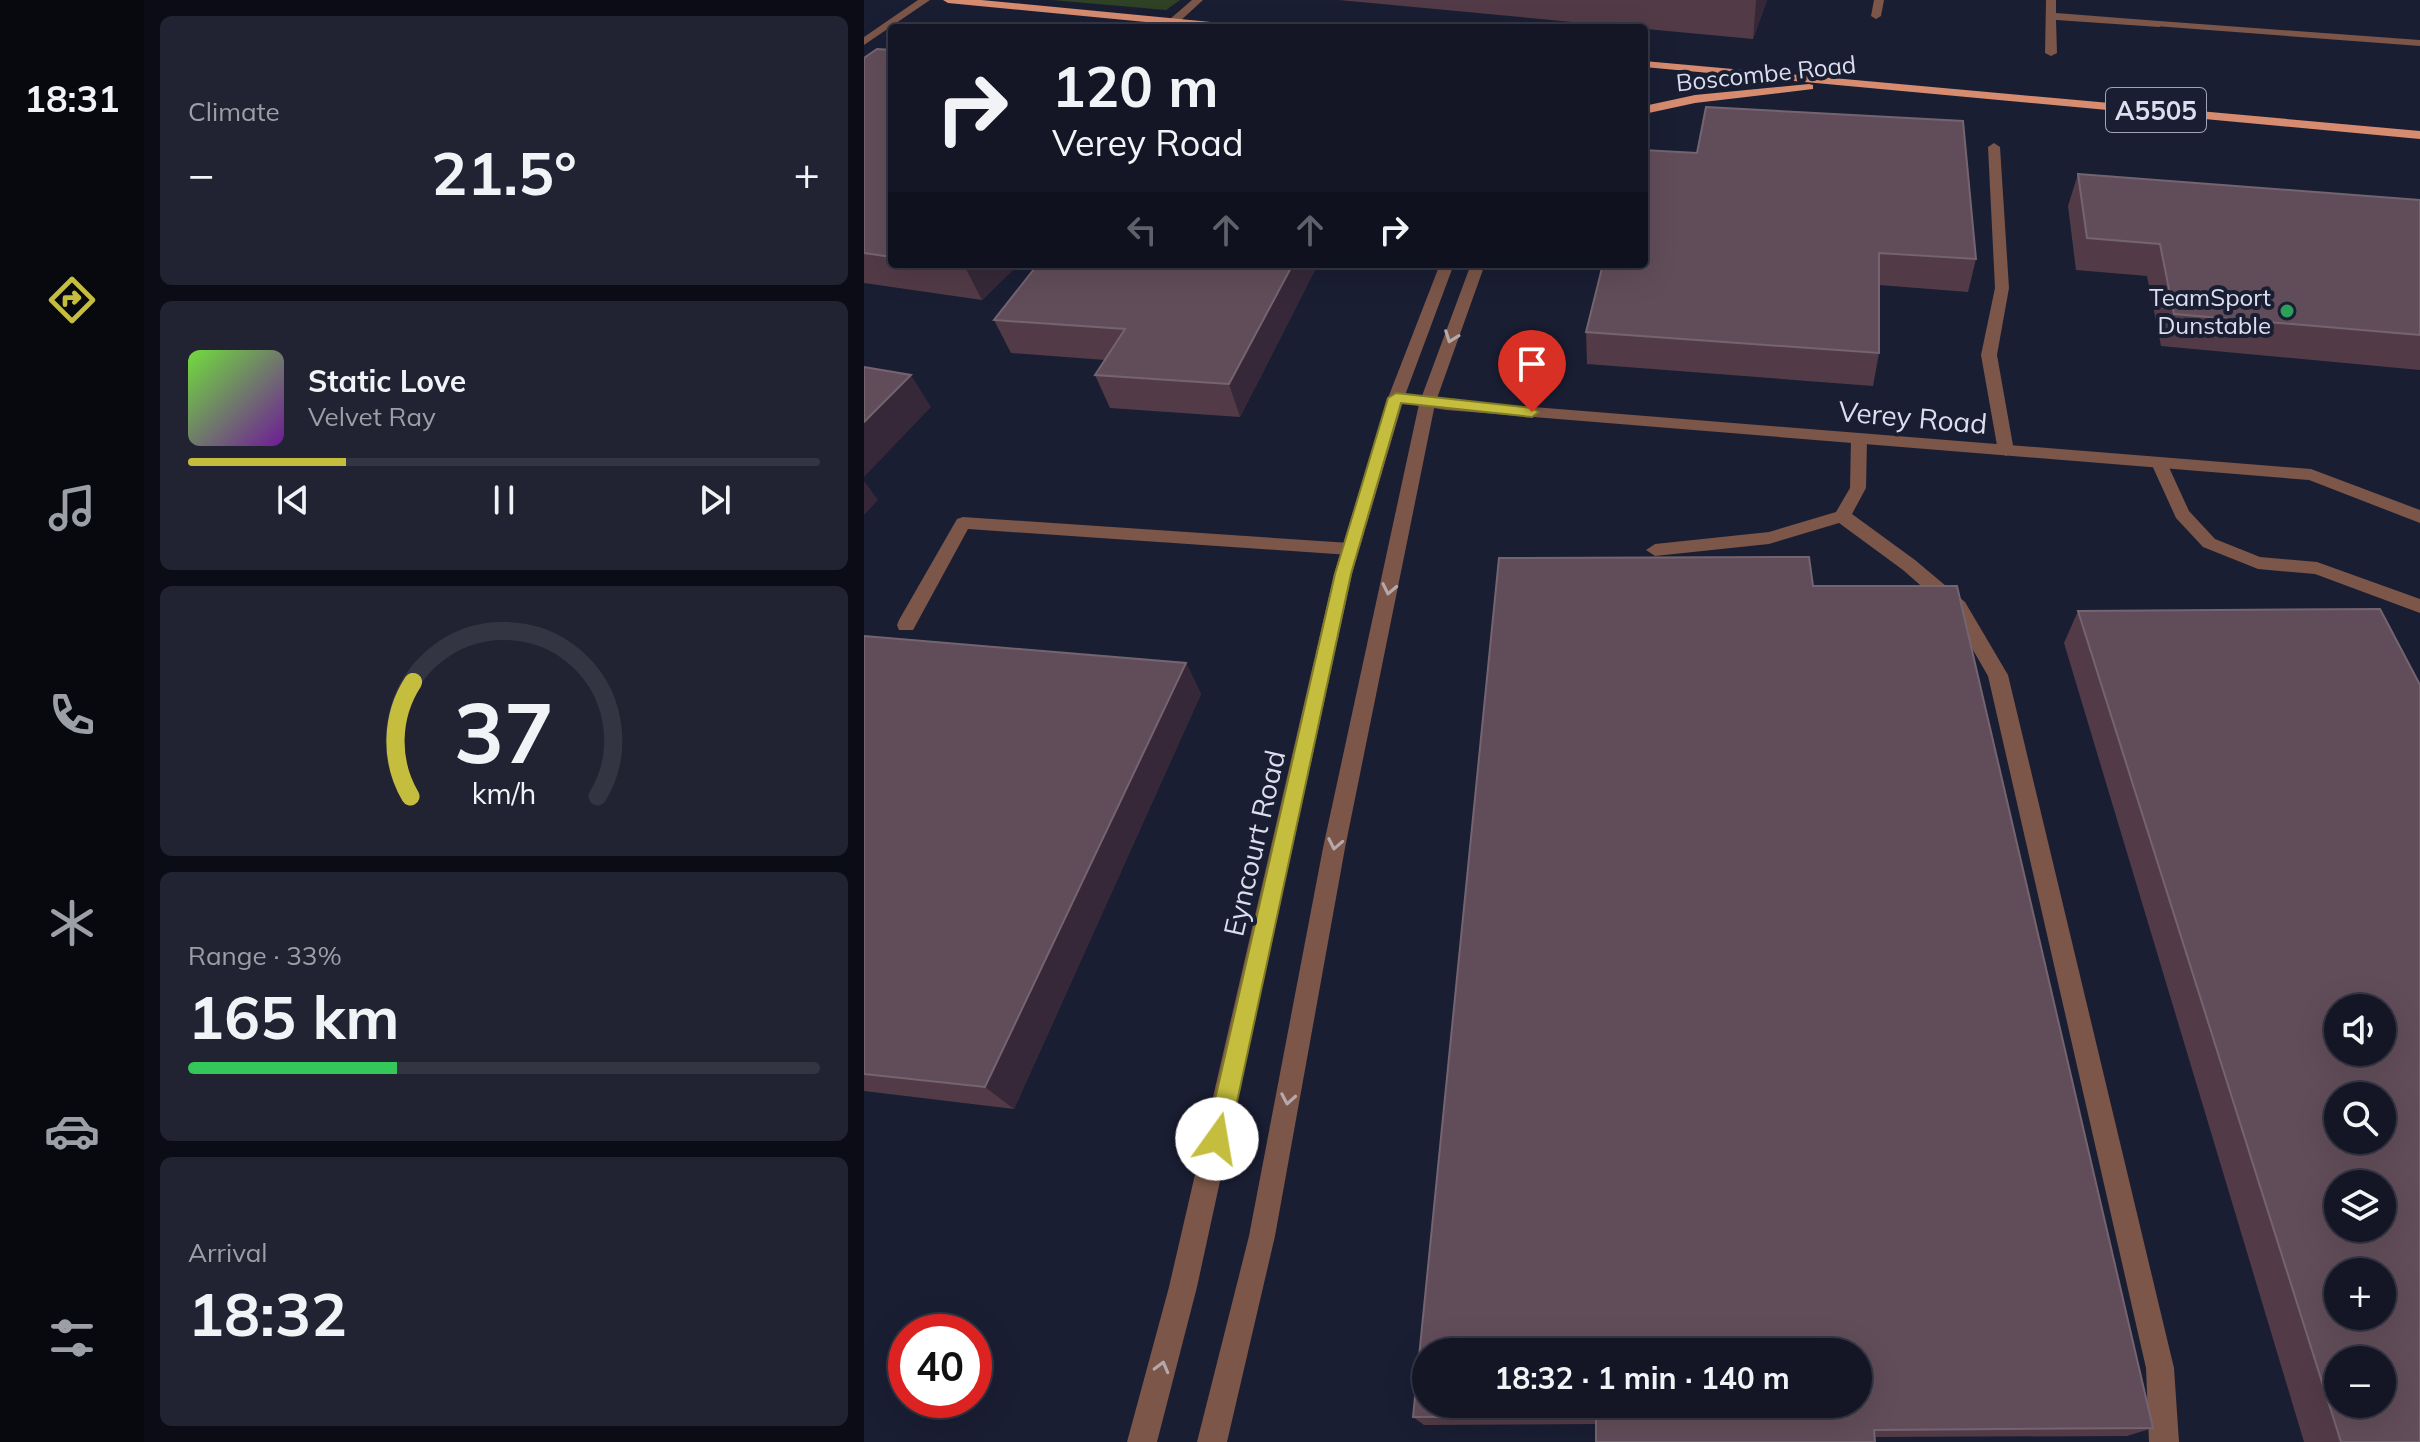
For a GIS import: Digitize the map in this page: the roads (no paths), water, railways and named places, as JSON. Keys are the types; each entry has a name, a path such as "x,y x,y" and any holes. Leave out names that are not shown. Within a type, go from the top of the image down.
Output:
{"main road":[{"path":"948,0 1203,24"},
{"name":"Boscombe Road","path":"1648,64 1893,84 2420,135"},
{"name":"Boscombe Road","path":"1648,109 1725,95 1893,84"}],"street":[{"path":"890,24 925,0"},
{"path":"1174,21 1198,0"},
{"path":"1876,16 1879,0"},
{"path":"2051,0 2051,53"},
{"path":"2051,16 2420,43"},
{"path":"864,42 888,25"},
{"path":"1994,147 2002,288 1989,355 2006,451"},
{"name":"Eyncourt Road","path":"1142,1442 1187,1272 1350,549 1396,398 1445,268"},
{"path":"1212,1442 1262,1236 1334,848 1427,404 1477,268"},
{"name":"Verey Road","path":"1396,398 1427,404 2311,475 2420,517"},
{"path":"1655,550 1769,538 1842,516 1858,488 1859,439"},
{"path":"2159,463 2182,514 2209,543 2258,563 2317,568 2420,606"},
{"path":"1842,516 1909,565 1958,607 1998,675 2160,1368 2164,1442"},
{"path":"906,625 963,523 1350,549"}],"place":[{"name":"TeamSport Dunstable","path":"2287,311"}]}
